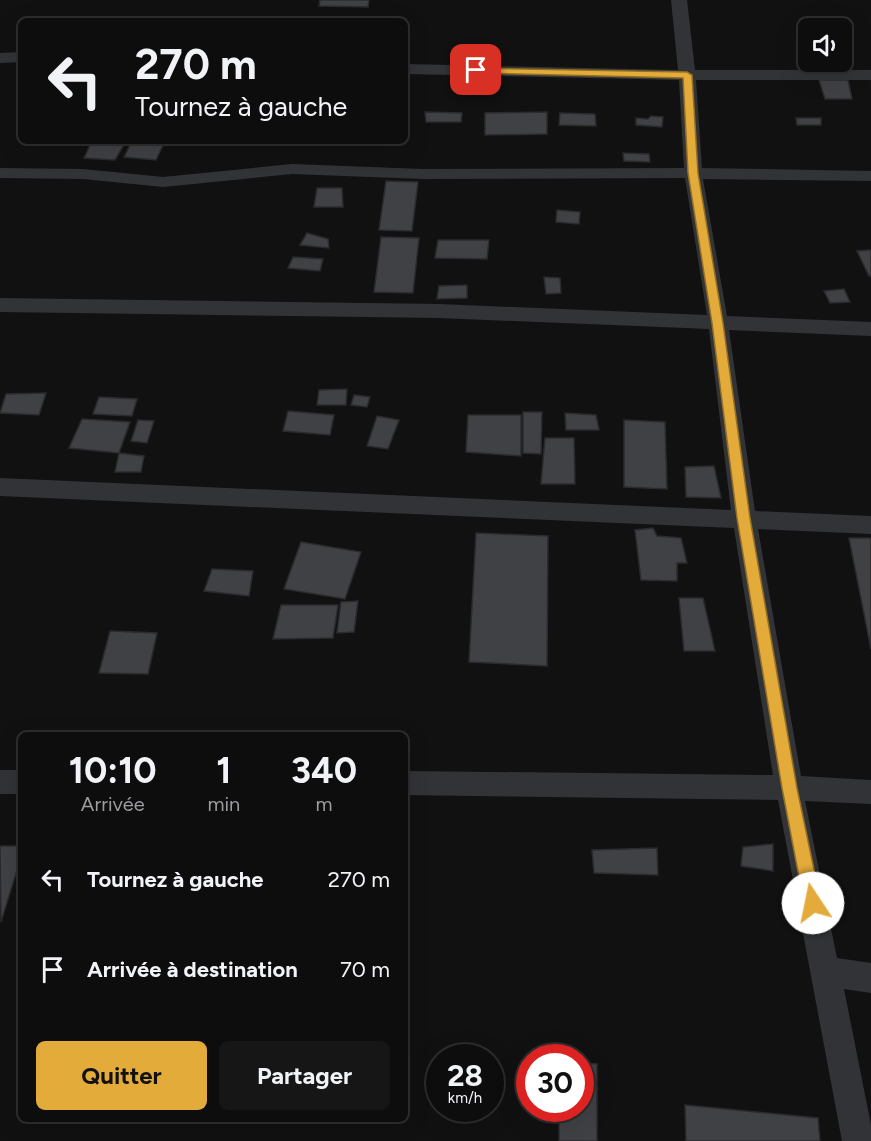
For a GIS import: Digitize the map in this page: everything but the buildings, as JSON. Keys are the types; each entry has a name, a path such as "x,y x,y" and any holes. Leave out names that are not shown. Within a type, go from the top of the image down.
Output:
{"street":[{"path":"679,0 687,75 693,173 718,323 744,518 789,788 858,1141"},
{"path":"0,58 18,57"},
{"path":"408,69 687,75 871,75"},
{"path":"0,173 82,174 163,183 291,170 423,174 693,173 871,176"},
{"path":"0,305 439,311 871,329"},
{"path":"0,487 871,525"},
{"path":"0,782 18,782"},
{"path":"408,783 789,788 871,792"},
{"path":"826,972 871,978"}],"route":[{"path":"476,70 687,75 693,173 718,323 744,518 789,788 813,903"}]}
